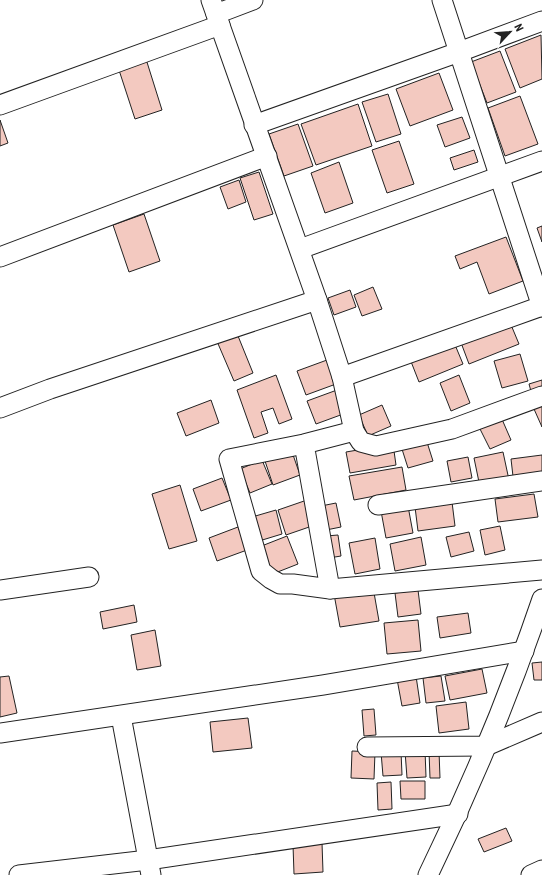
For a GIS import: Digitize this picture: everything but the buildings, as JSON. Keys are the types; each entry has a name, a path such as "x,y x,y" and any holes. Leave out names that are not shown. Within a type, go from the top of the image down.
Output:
{"street":[{"path":"0,105 216,13 253,0"},
{"path":"342,377 542,307 498,177 442,0"},
{"path":"216,13 254,125 267,156 317,300 342,377 354,431 362,442 376,446 452,429 542,396"},
{"path":"254,125 459,52 542,20"},
{"path":"0,257 267,156"},
{"path":"300,249 542,160"},
{"path":"0,408 50,389 317,300"},
{"path":"354,431 304,444 229,459 261,570 271,579 280,584 330,588 542,570"},
{"path":"304,444 330,588"},
{"path":"378,505 542,481"},
{"path":"0,590 89,577"},
{"path":"428,875 458,814 524,651 542,599"},
{"path":"0,733 323,685 524,651"},
{"path":"121,716 149,868"},
{"path":"367,747 486,746 542,722"},
{"path":"19,875 149,868 458,814"},
{"path":"531,875 542,870"}]}
